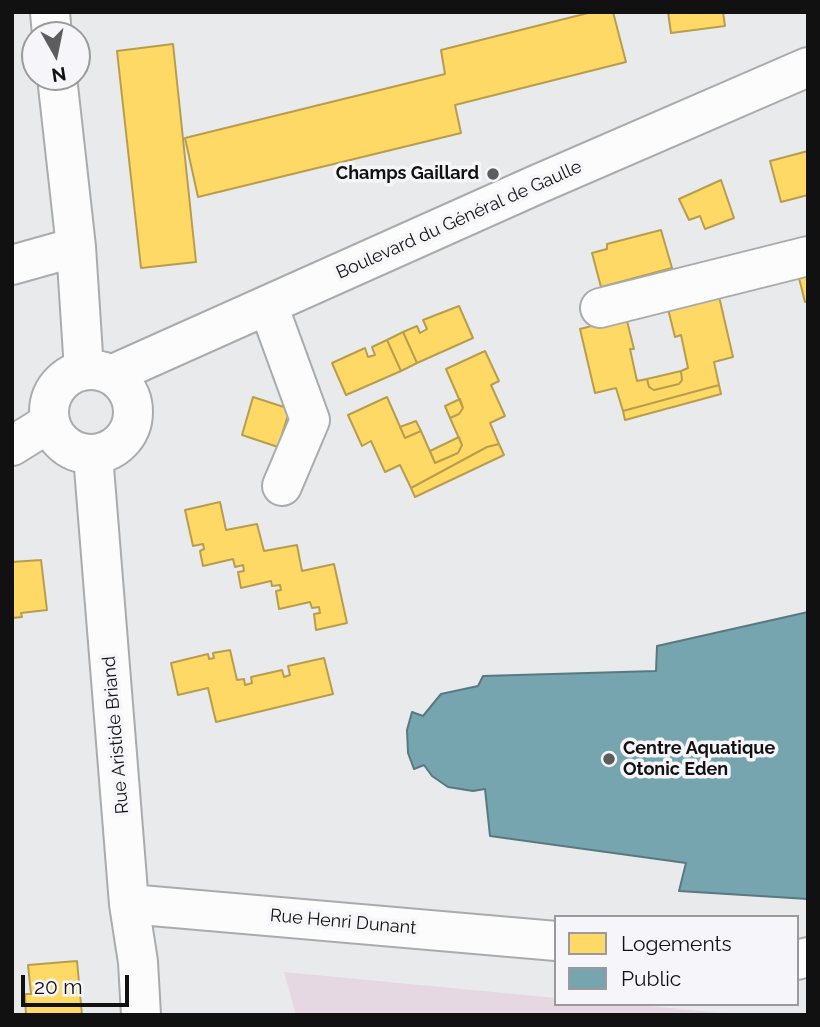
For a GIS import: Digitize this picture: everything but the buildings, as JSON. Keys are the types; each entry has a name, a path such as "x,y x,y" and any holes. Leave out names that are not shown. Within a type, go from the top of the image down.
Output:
{"street":[{"name":"Boulevard du Général de Gaulle","path":"98,373 268,305 808,67"},
{"path":"59,91 76,247 98,373"},
{"path":"12,265 76,247"},
{"path":"600,308 808,256"},
{"path":"268,305 310,420 282,486"},
{"path":"98,373 122,384 130,395 132,422 127,435 118,445 106,452 93,455 78,453 65,447 55,436 49,423 51,395 59,383 70,375 98,373"},
{"path":"12,446 49,423"},
{"name":"Rue Aristide Briand","path":"93,455 129,904 138,962 141,1015"},
{"name":"Rue Henri Dunant","path":"129,904 554,941"}],"shaded area":[{"path":"284,972 554,998 554,1006 650,1006 743,1015 296,1015"}],"place":[{"name":"Champs Gaillard","path":"493,174"},
{"name":"Centre Aquatique Otonic Eden","path":"609,759"}]}
